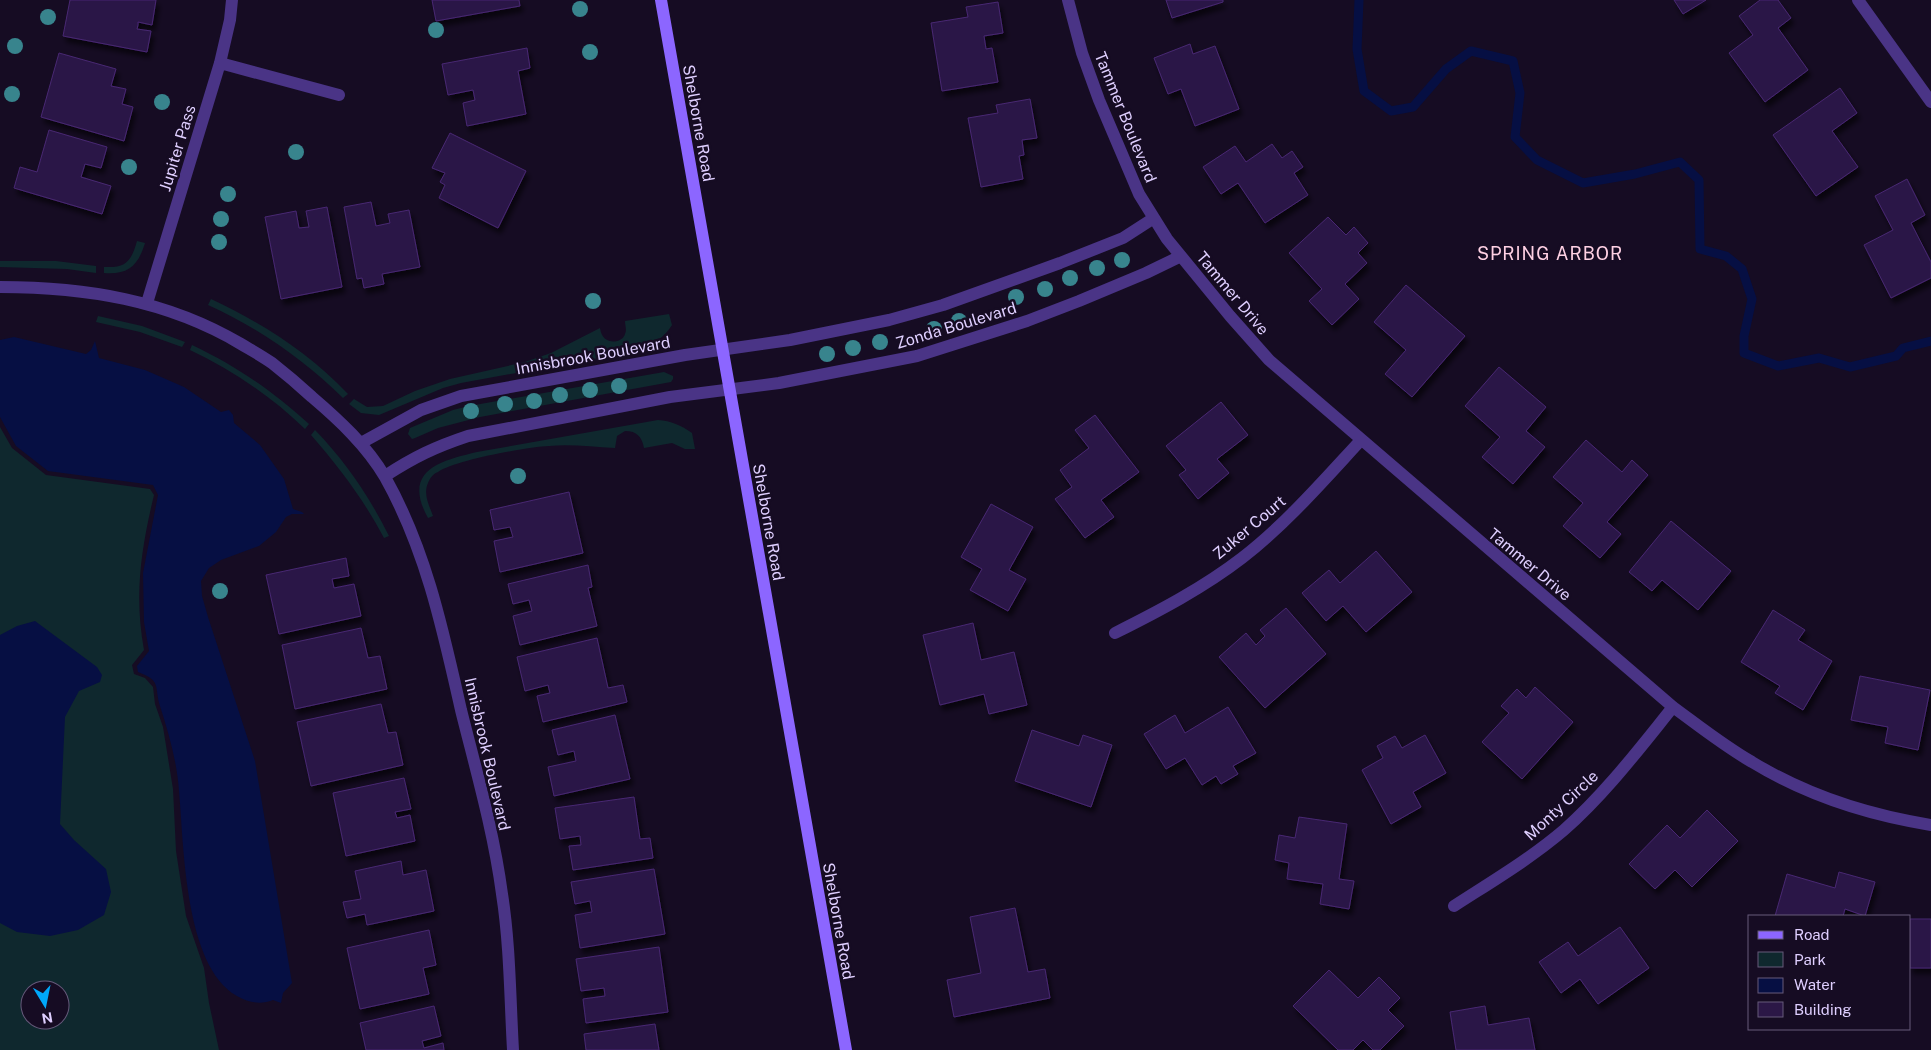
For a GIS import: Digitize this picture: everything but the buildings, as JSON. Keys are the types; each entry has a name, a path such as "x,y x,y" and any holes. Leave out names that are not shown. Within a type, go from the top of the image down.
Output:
{"street":[{"name":"Jupiter Pass","path":"146,303 220,63 230,20 232,0"},
{"name":"Shelborne Road","path":"661,0 846,1050"},
{"name":"Tammer Boulevard","path":"1068,0 1082,52 1098,100 1139,194 1167,239"},
{"path":"1858,0 1931,102"},
{"path":"220,63 339,95"},
{"name":"Zonda Boulevard","path":"723,350 850,329 943,305 1060,263 1122,238 1154,218"},
{"name":"Tammer Drive","path":"1167,239 1269,360 1673,707 1753,763 1798,785 1831,800 1869,813 1931,825"},
{"name":"Zonda Boulevard","path":"730,390 846,371 917,356 1062,308 1146,274 1181,256"},
{"name":"Innisbrook Boulevard","path":"0,287 60,289 97,293 146,303 190,318 227,336 270,362 331,413 361,444 385,476 411,529 429,580 496,859 506,929 513,1050"},
{"name":"Innisbrook Boulevard","path":"361,444 421,410 461,396 723,350"},
{"path":"385,476 422,453 439,445 468,436 670,397 730,390"},
{"name":"Zuker Court","path":"1115,633 1171,604 1243,558 1301,504 1361,440"},
{"name":"Monty Circle","path":"1454,906 1535,852 1564,829 1596,799 1673,707"}],"green space":[{"path":"137,241 145,243 139,258 131,267 120,272 104,273 104,267 123,265 130,259"},
{"path":"0,261 56,261 96,266 96,273 67,269 0,267"},
{"path":"211,299 248,318 284,340 317,365 348,394 343,398 313,371 280,346 245,324 208,305"},
{"path":"669,314 672,325 669,330 657,341 637,351 461,383 443,388 379,415 361,413 349,404 354,399 367,407 383,406 415,391 450,379 525,362 551,353 600,328 604,338 612,342 620,340 625,334 625,321"},
{"path":"98,316 142,326 185,342 182,347 140,332 96,322"},
{"path":"192,345 254,380 309,424 305,429 279,406 250,385 221,366 190,350"},
{"path":"664,372 673,376 671,382 480,417 438,428 412,439 408,434 410,428 453,410 469,406"},
{"path":"658,420 676,424 692,433 695,449 685,449 672,443 644,448 638,435 625,431 617,436 615,448 557,445 509,452 459,463 433,475 426,491 433,516 428,518 421,502 419,489 422,479 428,471 438,464 477,452"},
{"path":"0,427 12,448 46,475 150,489 154,495 140,572 141,630 144,650 132,665 134,674 145,678 153,687 155,704 163,727 173,789 176,851 186,916 204,968 219,1050 0,1050"},
{"path":"315,430 337,454 356,480 389,536 384,538 350,484 311,435"}],"water":[{"path":"14,337 86,354 91,350 95,341 99,358 145,370 184,387 221,412 229,410 233,415 234,423 260,445 284,479 293,509 304,514 292,514 286,517 276,532 259,546 221,560 209,568 201,581 202,596 208,617 255,761 292,983 283,993 281,1003 273,1000 255,1002 246,1000 237,996 219,981 206,959 197,932 190,902 178,780 172,748 156,685 151,678 138,672 137,666 149,651 144,622 143,573 158,495 153,485 48,471 16,446 0,417 0,340"},
{"path":"35,621 97,667 102,675 100,682 79,691 65,717 60,824 74,840 106,869 111,892 104,915 78,930 50,936 17,932 0,923 0,635 17,626"}],"waterway":[{"path":"1359,0 1357,49 1364,91 1391,111 1413,107 1446,69 1471,51 1513,61 1520,93 1515,137 1537,160 1583,183 1635,174 1680,162 1699,180 1700,249 1726,256 1742,269 1752,299 1744,336 1744,353 1778,366 1819,358 1850,367 1896,356 1903,348 1931,341"}],"district":[{"name":"SPRING ARBOR","path":"1550,254"}]}
